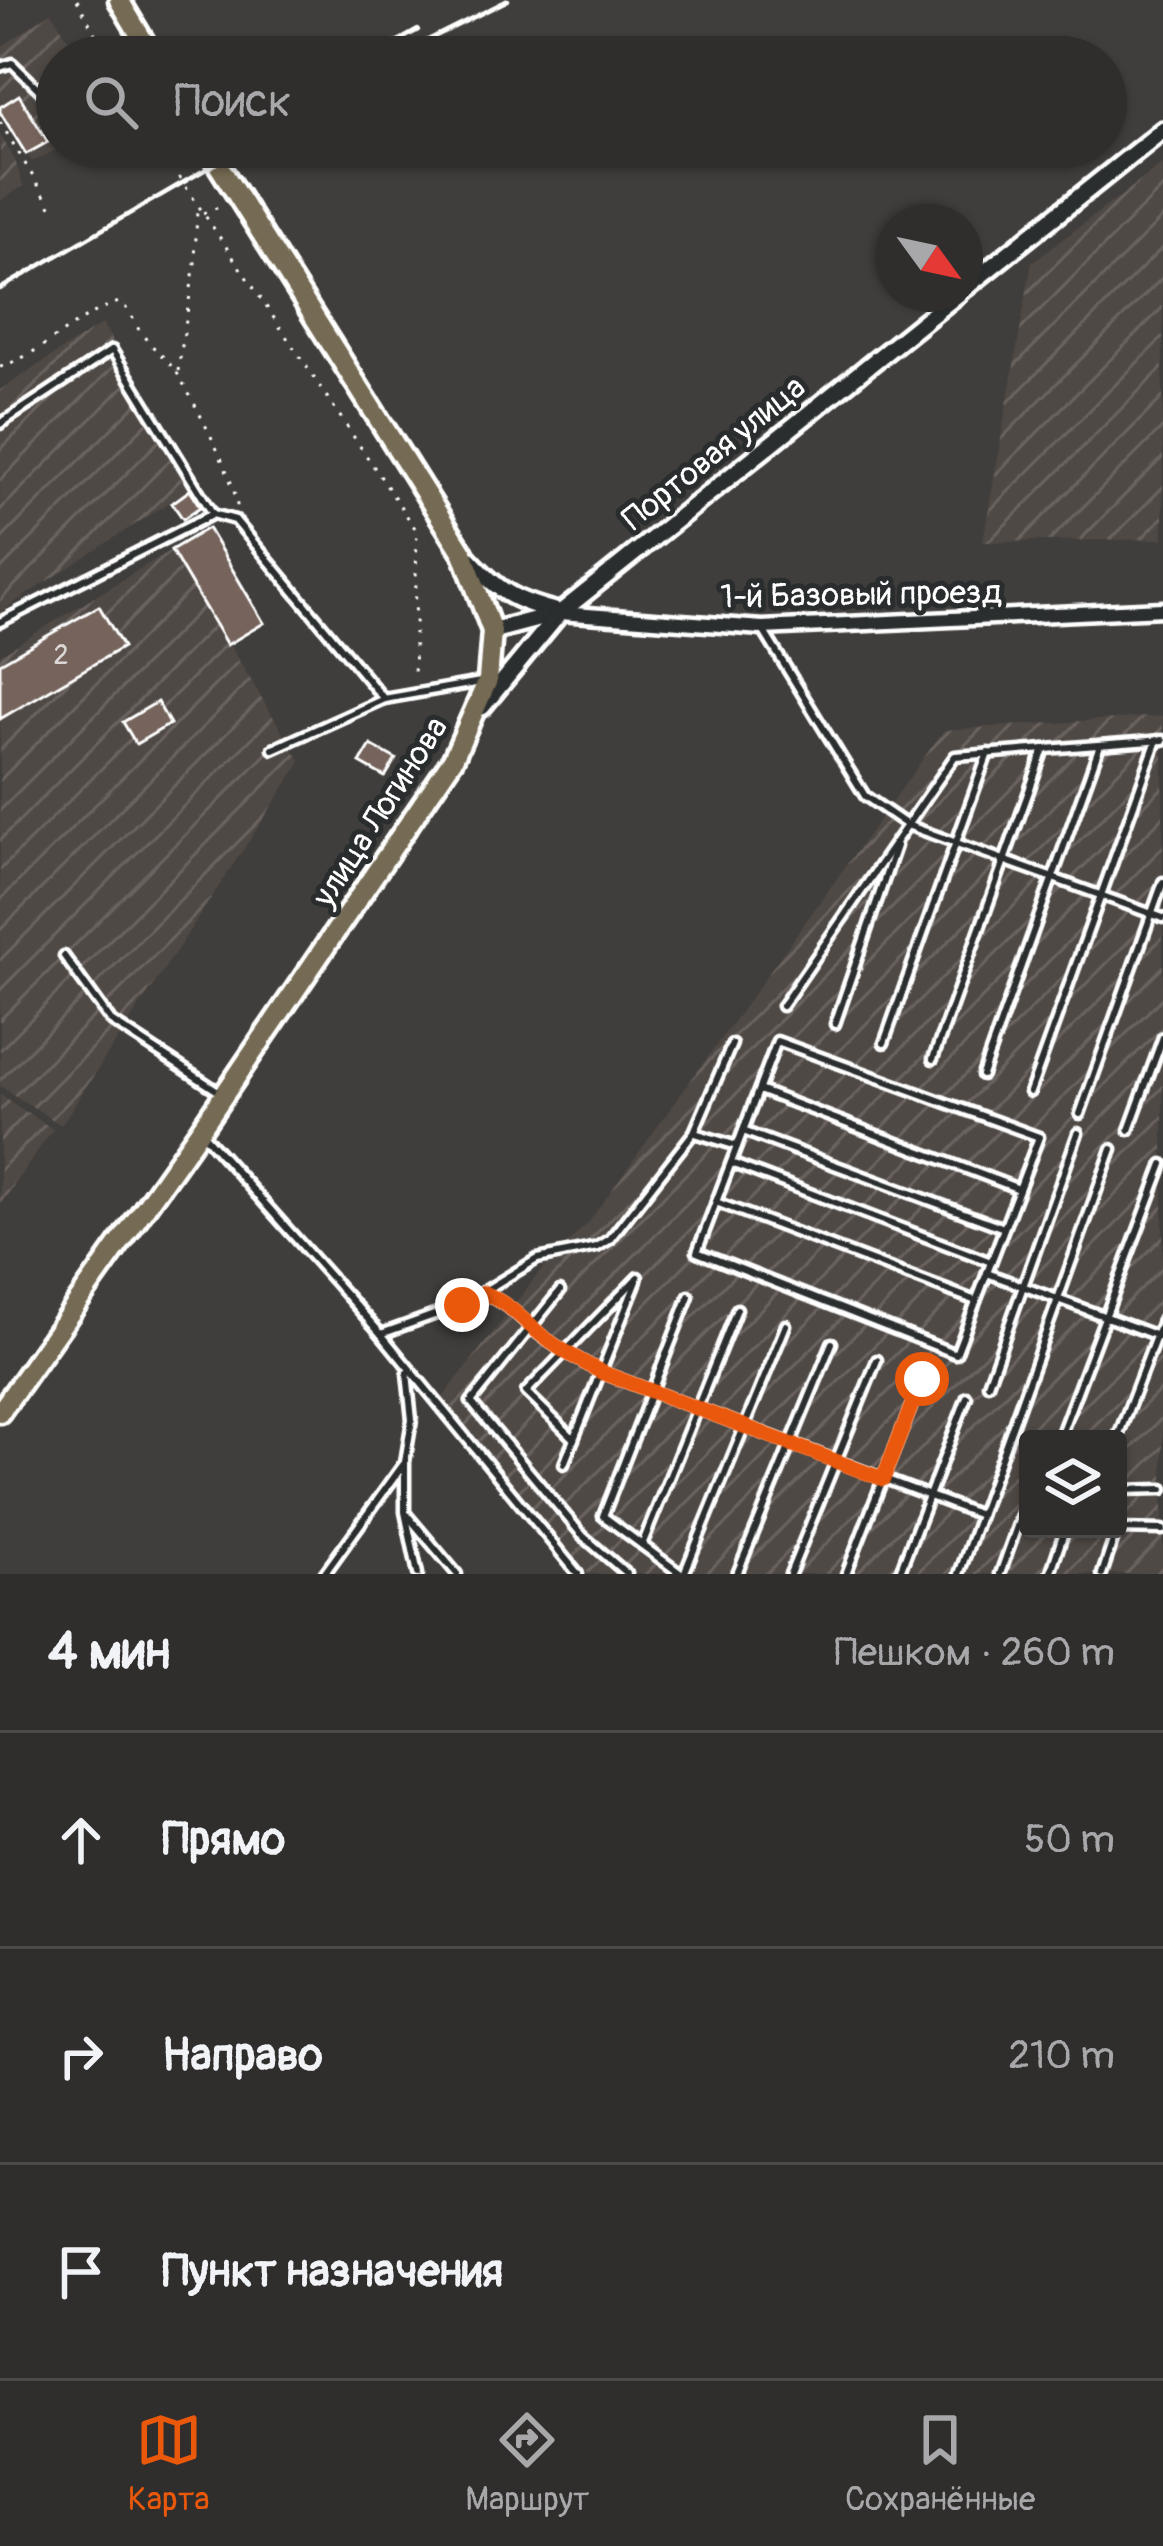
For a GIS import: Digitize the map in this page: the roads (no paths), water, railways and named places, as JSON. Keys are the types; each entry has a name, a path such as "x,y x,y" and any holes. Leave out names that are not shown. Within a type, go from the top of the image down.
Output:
{"main road":[{"path":"119,0 140,36"},
{"name":"улица Логинова","path":"0,1412 453,759 488,680 492,631 463,553 220,168"}],"street":[{"path":"1127,159 1163,130"},
{"path":"983,274 1115,168"},
{"name":"Портовая улица","path":"492,631 560,613 936,312"},
{"path":"463,553 496,589 524,604 560,613"},
{"name":"1-й Базовый проезд","path":"560,613 762,628 1163,610"},
{"path":"475,716 560,613"}],"lane":[{"path":"0,67 12,63 36,86"},
{"path":"0,424 112,350 213,514"},
{"path":"0,622 213,514 235,520 384,700"},
{"path":"762,628 865,796 907,825 1163,918"},
{"path":"273,749 384,700 488,680"},
{"path":"782,1006 955,756 1160,740 1030,1092"},
{"path":"982,1075 1100,745"},
{"path":"933,1059 1044,749"},
{"path":"884,1043 988,753"},
{"path":"835,1024 900,835"},
{"path":"1080,1114 1163,882"},
{"path":"64,956 111,1021 224,1095"},
{"path":"1129,1130 1163,1036"},
{"path":"777,1041 1039,1137 956,1354 697,1252 743,1131 777,1041"},
{"path":"381,1334 484,1293 537,1259 597,1247 610,1239 694,1132 732,1044"},
{"path":"758,1090 1019,1189"},
{"path":"200,1130 381,1334 578,1574"},
{"path":"743,1131 1004,1228"},
{"path":"694,1132 737,1146"},
{"path":"988,1384 1078,1133"},
{"path":"959,1574 1112,1149"},
{"path":"730,1163 991,1262"},
{"path":"1062,1430 1163,1164"},
{"path":"716,1202 976,1301"},
{"path":"987,1273 1160,1336"},
{"path":"564,1464 601,1372 638,1277 526,1392 574,1439"},
{"path":"560,1291 471,1402 583,1537 627,1574"},
{"path":"484,1293 513,1306 565,1352 601,1372 980,1516"},
{"path":"688,1296 603,1516 683,1574 786,1325"},
{"path":"642,1545 737,1310"},
{"path":"1121,1430 1163,1318"},
{"path":"737,1574 832,1343"},
{"path":"790,1574 877,1360"},
{"path":"406,1370 412,1420 404,1512 418,1574"},
{"path":"846,1574 922,1379"},
{"path":"899,1574 967,1397"},
{"path":"324,1574 405,1462"},
{"path":"1127,1490 1161,1489 1163,1479"},
{"path":"404,1512 457,1574"},
{"path":"1000,1574 1019,1521"},
{"path":"1103,1574 1118,1529 1163,1530"},
{"path":"1050,1574 1063,1538"}],"railway":[{"path":"436,36 508,0"},
{"path":"407,36 418,30"},
{"path":"0,289 208,168"}]}
